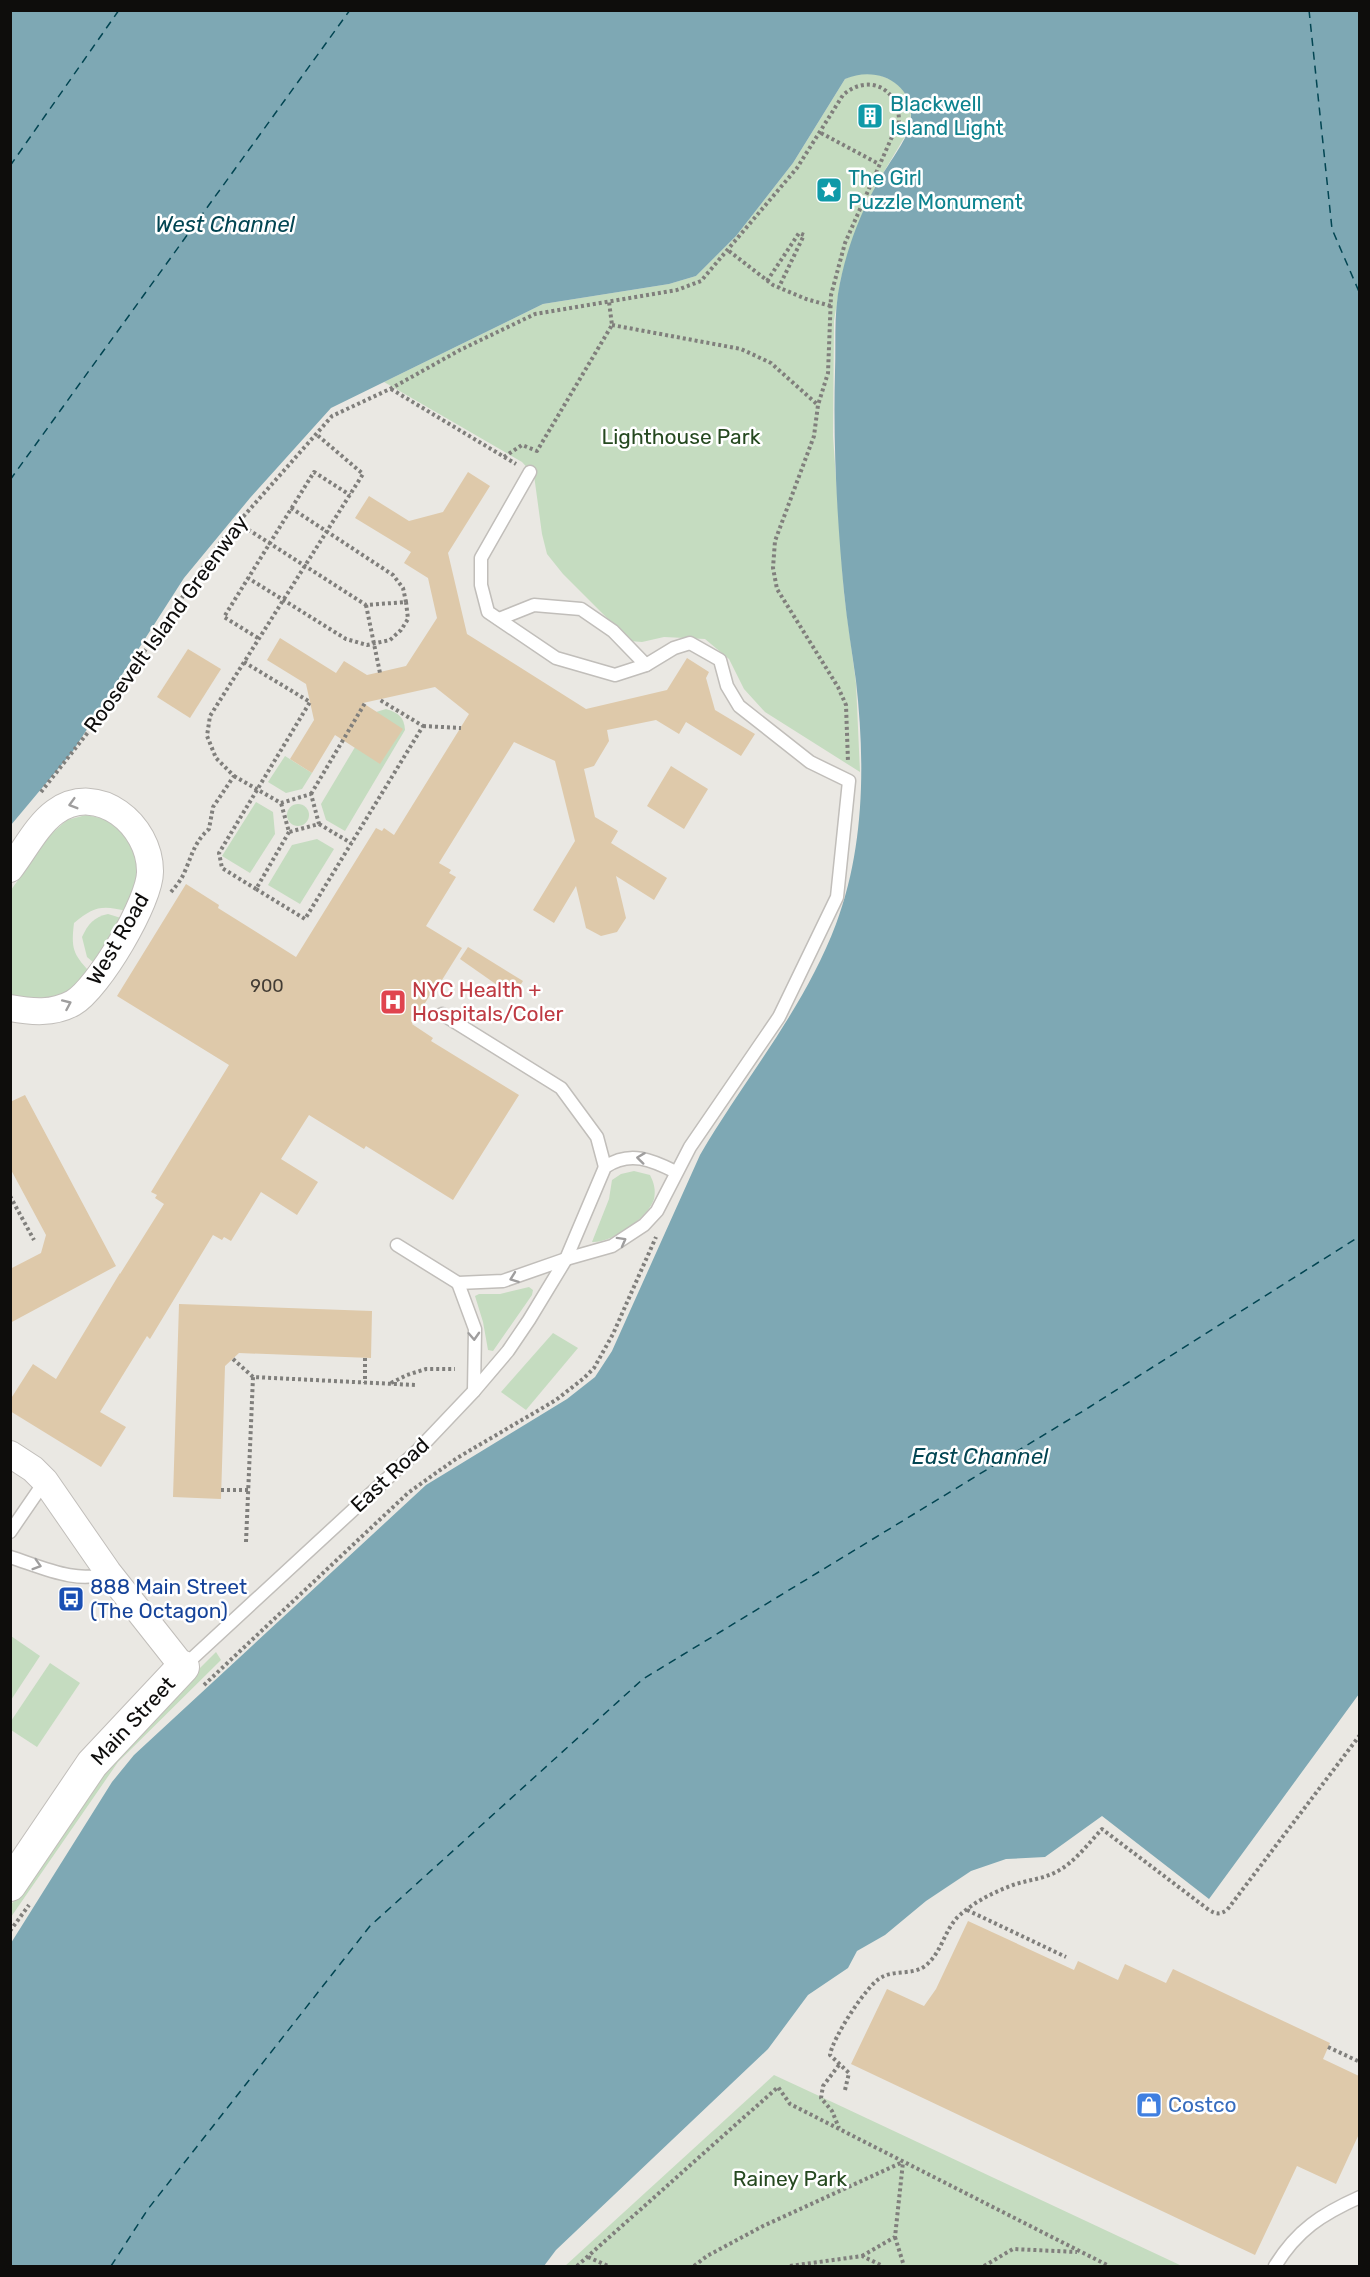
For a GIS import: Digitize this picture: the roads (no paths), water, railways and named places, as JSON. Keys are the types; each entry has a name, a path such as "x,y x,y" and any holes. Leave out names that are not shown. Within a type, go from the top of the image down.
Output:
{"street":[{"name":"West Road","path":"10,869 47,819 68,804 82,801 105,806 133,824 147,847 150,871 148,890 142,906 96,982 83,996 75,1002 56,1009 37,1012 10,1008"},
{"name":"Main Street","path":"10,1455 33,1469 45,1480 108,1572 189,1679 92,1764 23,1890"}],"lane":[{"path":"397,1245 458,1283 503,1281 566,1258 612,1246 644,1226 657,1211 690,1147 779,1017 837,897 849,781 810,762 739,706 727,686 720,660 690,643 674,648 646,665 615,675 556,658 488,612 481,585 482,558 530,472"},
{"path":"499,619 534,605 580,609 613,631 646,665"},
{"path":"442,1014 561,1088 597,1137 605,1167 625,1158 642,1157 676,1172"},
{"name":"East Road","path":"189,1679 418,1450 474,1391 513,1343 566,1258 605,1167"},
{"path":"458,1283 475,1329 474,1391"},
{"path":"10,1532 45,1480"},
{"path":"10,1557 81,1578 94,1578 108,1572"},
{"path":"1275,2266 1299,2234 1313,2222 1359,2197"}],"water":[{"name":"East Channel","path":"11,10 1359,11 1359,1694 1209,1899 1102,1816 1045,1857 1006,1859 971,1871 926,1901 885,1935 857,1951 848,1968 808,1995 768,2049 556,2250 544,2266 11,2266 11,1943 112,1782 134,1755 426,1485 567,1399 595,1377 612,1351 700,1155 791,1014 823,955 846,895 853,865 861,773 859,711 844,592 838,510 835,427 837,304 844,265 859,222 878,182 905,138 910,125 911,111 902,89 893,81 870,74 845,79 793,163 736,236 696,276 669,284 543,304 331,408 250,498 184,578 73,751 11,825"}],"place":[{"name":"Blackwell Island Light","path":"870,116"},
{"name":"The Girl Puzzle Monument","path":"829,190"},
{"name":"NYC Health + Hospitals/Coler","path":"393,1002"},
{"name":"888 Main Street (The Octagon)","path":"71,1599"},
{"name":"Costco","path":"1149,2105"}],"water label":[{"name":"West Channel","path":"225,224"}],"park label":[{"name":"Lighthouse Park","path":"681,437"},
{"name":"Rainey Park","path":"790,2179"}]}
